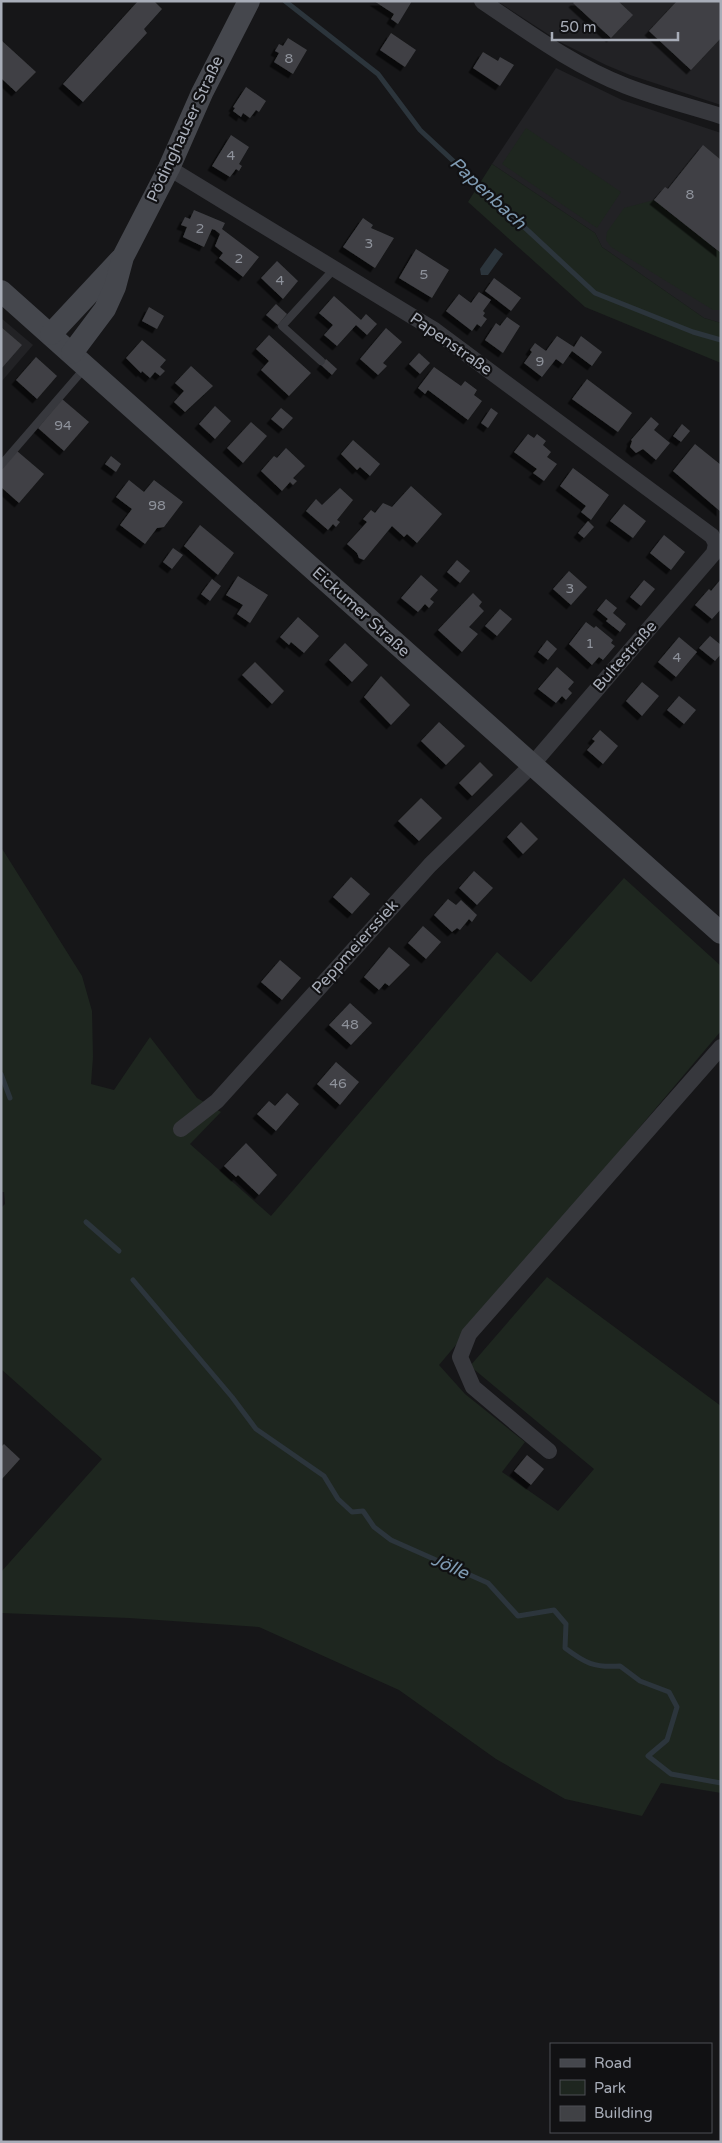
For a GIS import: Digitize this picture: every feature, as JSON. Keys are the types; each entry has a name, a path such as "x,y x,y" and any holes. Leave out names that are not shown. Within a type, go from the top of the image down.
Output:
{"main road":[{"name":"Pödinghauser Straße","path":"80,360 115,287 123,257 169,168 202,93 249,1"},
{"name":"Pödinghauser Straße","path":"51,334 123,257"},
{"name":"Eickumer Straße","path":"1,291 531,766 721,933"}],"street":[{"path":"487,2 555,50 592,70 626,86 721,116"},
{"name":"Papenstraße","path":"169,168 433,329 712,536 716,544"},
{"name":"Bultestraße","path":"531,766 714,553 716,544"},
{"name":"Peppmeierssiek","path":"181,1129 217,1101 430,865 531,766"},
{"path":"549,1450 474,1387 460,1357 468,1334 721,1048"}],"lane":[{"path":"321,361 282,326 334,269"},
{"path":"1,465 80,360"}],"shaded area":[{"path":"497,1 721,1 721,105 630,75 606,65 560,42"},
{"path":"556,68 622,100 721,133 721,323 704,318 602,247 595,233 492,164"},
{"path":"495,248 503,254 488,275 481,275 480,269"},
{"path":"1,318 33,345 1,382"}],"green space":[{"path":"526,128 621,192 597,228 502,164"},
{"path":"492,164 595,233 602,247 704,318 721,323 721,363 585,307 468,202"},
{"path":"654,200 721,253 721,310 713,310 611,247 606,240 607,232 624,208"},
{"path":"1,847 82,976 92,1011 93,1057 91,1084 114,1090 150,1037 197,1098 221,1112 190,1144 271,1216 497,952 531,982 624,878 721,966 721,1031 439,1365 465,1394 525,1442 502,1472 558,1511 594,1469 470,1366 547,1277 721,1406 721,1793 661,1783 642,1816 565,1799 496,1759 399,1690 259,1627 129,1618 1,1613 1,1572 102,1459 1,1369 1,1208 5,1204 4,1192 1,1192"}],"building":[{"path":"138,1 154,1 162,9 144,29 147,33 83,102 63,84"},
{"path":"374,1 412,1 398,24 391,19 394,14"},
{"path":"575,1 618,1 633,15 611,38 573,3"},
{"path":"677,1 721,1 721,38 691,70 649,31"},
{"path":"391,33 416,50 405,67 380,50"},
{"path":"288,38 307,50 293,74 274,62 279,53 275,51 279,44 283,46"},
{"path":"1,40 36,72 16,92 1,78"},
{"path":"483,52 498,61 500,57 514,65 500,86 473,68"},
{"path":"246,87 266,101 259,112 256,110 250,118 243,113 241,117 233,111 235,108 233,107"},
{"path":"231,135 249,147 239,164 242,166 239,171 236,169 230,177 212,166"},
{"path":"703,145 721,160 721,253 654,200 665,187 668,189"},
{"path":"194,210 225,223 222,229 259,257 243,277 219,258 223,253 215,246 220,234 215,230 212,229 204,247 183,237 187,227 181,225 185,217 190,219"},
{"path":"363,218 373,225 371,228 394,238 375,268 343,247"},
{"path":"416,249 449,270 432,298 399,278"},
{"path":"277,261 298,281 283,299 261,278"},
{"path":"494,278 521,298 511,311 485,291"},
{"path":"479,292 491,300 483,311 485,313 483,316 487,319 481,327 477,324 472,331 446,311 459,294 471,303"},
{"path":"334,296 361,320 366,314 377,324 367,335 356,325 337,346 324,335 333,325 319,313"},
{"path":"276,304 287,314 278,325 266,315"},
{"path":"149,307 164,316 157,329 142,321"},
{"path":"507,317 520,326 503,353 485,340 496,323 500,326"},
{"path":"1,327 22,345 1,369"},
{"path":"386,328 402,342 383,363 387,366 378,375 360,359"},
{"path":"269,335 311,373 289,396 261,370 269,361 256,349"},
{"path":"557,336 574,347 581,336 602,352 592,366 572,351 563,364 556,359 542,377 524,363 532,352 530,350 535,343 546,351"},
{"path":"142,340 166,360 160,367 165,371 160,376 155,372 150,378 142,371 141,373 126,358"},
{"path":"419,353 430,363 420,374 409,364"},
{"path":"36,357 57,376 37,399 16,380"},
{"path":"326,359 337,369 332,375 321,365"},
{"path":"191,366 213,386 185,412 174,402 184,391 175,383"},
{"path":"434,367 461,386 465,381 477,390 474,395 482,401 468,420 428,390 425,394 418,388"},
{"path":"587,379 632,413 618,432 572,399"},
{"path":"62,399 89,422 64,451 38,428"},
{"path":"215,406 231,421 215,439 199,424"},
{"path":"281,408 293,418 283,429 271,419"},
{"path":"491,408 498,413 488,428 481,423"},
{"path":"651,417 659,424 654,430 670,443 656,460 643,449 636,453 630,447 631,440"},
{"path":"251,422 267,436 243,463 227,448"},
{"path":"682,424 690,431 681,442 673,436"},
{"path":"528,434 534,438 537,434 546,441 543,445 551,452 547,457 557,464 544,481 533,473 537,469 514,452"},
{"path":"353,440 380,464 370,476 360,467 357,470 341,454"},
{"path":"695,444 721,465 721,512 673,471"},
{"path":"286,448 305,466 293,478 297,481 293,485 290,482 282,491 261,471 274,456 277,458"},
{"path":"17,451 44,474 19,503 1,487 1,470"},
{"path":"111,456 121,464 116,472 105,464"},
{"path":"573,468 609,495 591,520 581,512 586,506 560,486"},
{"path":"129,480 144,492 154,480 183,502 164,527 157,528 145,544 120,525 132,509 116,497"},
{"path":"411,486 442,514 417,543 407,534 404,537 392,526 364,560 359,558 357,553 347,544 367,522 363,519 371,510 375,513 383,503 392,507"},
{"path":"340,488 353,500 337,520 340,522 336,527 333,524 328,530 306,511 316,499 322,505"},
{"path":"624,504 646,521 633,538 610,521"},
{"path":"588,521 594,527 584,538 578,533"},
{"path":"200,525 234,553 218,575 184,546"},
{"path":"664,535 685,552 671,570 650,553"},
{"path":"173,548 183,555 172,569 163,562"},
{"path":"457,560 470,571 460,583 447,572"},
{"path":"569,571 587,587 571,605 553,589"},
{"path":"421,575 438,590 430,599 434,602 429,608 425,604 418,612 401,598"},
{"path":"238,576 268,595 250,623 237,614 243,605 226,595"},
{"path":"212,579 221,586 210,601 201,594"},
{"path":"721,579 721,609 712,619 695,605"},
{"path":"644,580 655,589 641,606 630,597"},
{"path":"473,593 482,602 479,606 484,611 469,627 478,634 462,652 438,630"},
{"path":"606,599 617,608 613,613 626,624 620,632 606,621 608,619 597,610"},
{"path":"500,609 512,619 497,636 485,626"},
{"path":"298,617 319,636 304,653 291,642 289,645 280,637"},
{"path":"586,622 594,628 596,626 613,640 611,643 615,646 603,660 599,657 592,665 569,644"},
{"path":"710,636 721,645 721,654 715,661 699,648"},
{"path":"679,637 697,652 676,677 658,662"},
{"path":"547,640 557,649 548,660 538,652"},
{"path":"345,643 368,665 352,682 329,660"},
{"path":"255,662 284,691 272,704 242,675"},
{"path":"557,667 574,682 568,689 572,693 566,700 562,696 556,703 538,689"},
{"path":"381,676 410,705 391,725 364,697"},
{"path":"642,682 659,696 642,716 626,701"},
{"path":"679,696 696,710 684,724 667,710"},
{"path":"439,722 465,746 446,765 421,741"},
{"path":"600,730 618,746 603,764 587,750 595,741 592,739"},
{"path":"480,762 493,775 472,796 459,783"},
{"path":"421,798 442,818 419,841 398,821"},
{"path":"521,822 538,839 523,854 507,837"},
{"path":"474,871 493,888 477,905 459,888"},
{"path":"351,877 370,894 352,914 333,897"},
{"path":"448,899 456,905 461,900 477,915 472,922 469,919 460,930 457,928 452,932 434,915"},
{"path":"423,926 441,942 426,959 408,943"},
{"path":"389,947 410,965 389,986 385,983 379,990 364,977"},
{"path":"280,960 301,978 282,1000 261,982"},
{"path":"350,1003 372,1023 351,1045 329,1025"},
{"path":"336,1062 359,1082 340,1105 317,1084"},
{"path":"287,1093 299,1104 276,1131 257,1114 269,1101 275,1106"},
{"path":"246,1143 277,1175 259,1195 238,1175 236,1177 224,1166"},
{"path":"4,1444 20,1459 1,1480 1,1447"},
{"path":"527,1455 544,1469 531,1485 514,1471"}],"waterway":[{"name":"Papenbach","path":"285,1 378,74 420,130 595,293 693,332 721,340"},
{"name":"Jölle","path":"1,1074 10,1098"},
{"name":"Jölle","path":"86,1222 119,1251"},
{"name":"Jölle","path":"133,1280 232,1397 256,1429 324,1476 338,1499 352,1512 363,1511 374,1527 391,1540 488,1583 518,1616 554,1610 566,1624 565,1648 584,1661 603,1666 620,1666 640,1681 669,1692 677,1707 667,1740 648,1756 671,1774 721,1783"}]}
